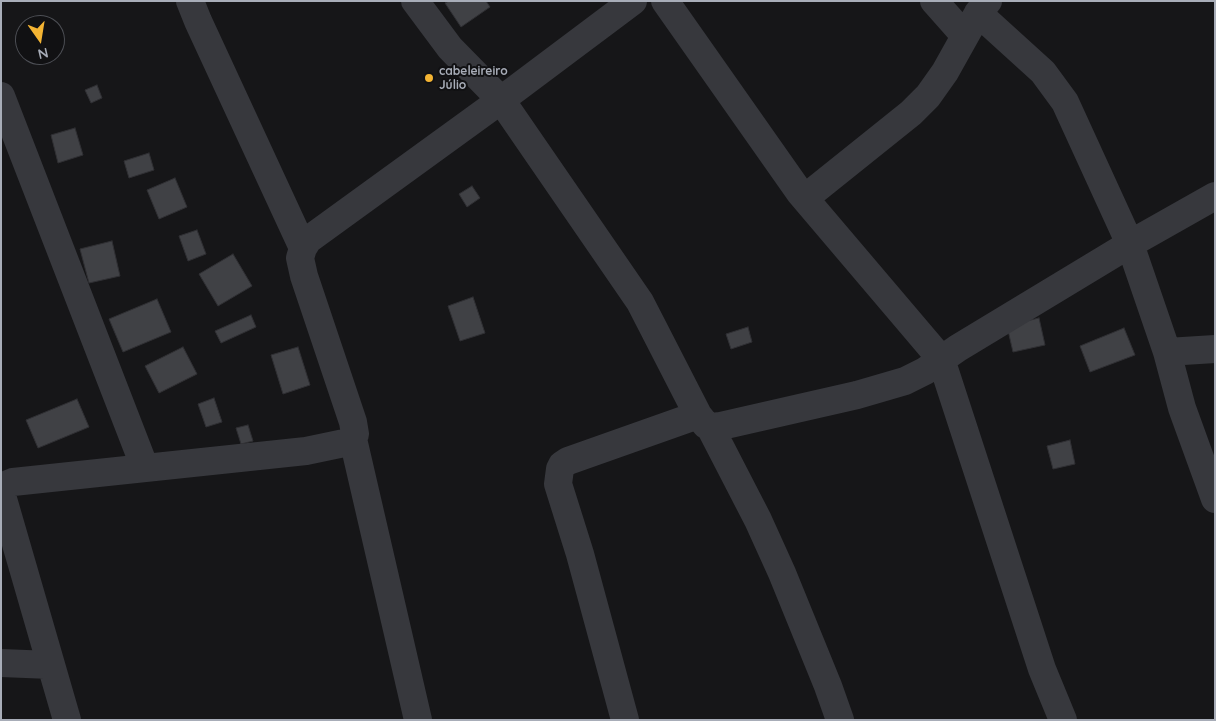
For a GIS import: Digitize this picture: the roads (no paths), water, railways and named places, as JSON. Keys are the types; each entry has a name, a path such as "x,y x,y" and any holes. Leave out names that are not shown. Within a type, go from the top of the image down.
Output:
{"street":[{"path":"190,1 303,248"},
{"path":"415,1 450,48 501,100 640,302 758,520 782,573 840,720"},
{"path":"418,720 353,439 355,434 353,422 304,276 300,258 303,248 315,234 501,100 633,1"},
{"path":"665,1 805,198 941,359 1042,669 1063,720"},
{"path":"934,1 977,17 1043,72 1065,102 1130,244 1167,352 1182,408 1215,499"},
{"path":"805,198 910,114 928,96 945,72 977,17"},
{"path":"1,96 145,468"},
{"path":"624,720 580,554 558,484 562,465 568,461 704,421 721,426 857,395 905,381 925,371 941,359 1130,244 1215,196"},
{"path":"1167,352 1215,349"},
{"path":"66,720 2,485 306,451 349,442 353,439"},
{"path":"1,663 51,665"}],"place":[{"name":"cabeleireiro Júlio","path":"429,78"}]}
